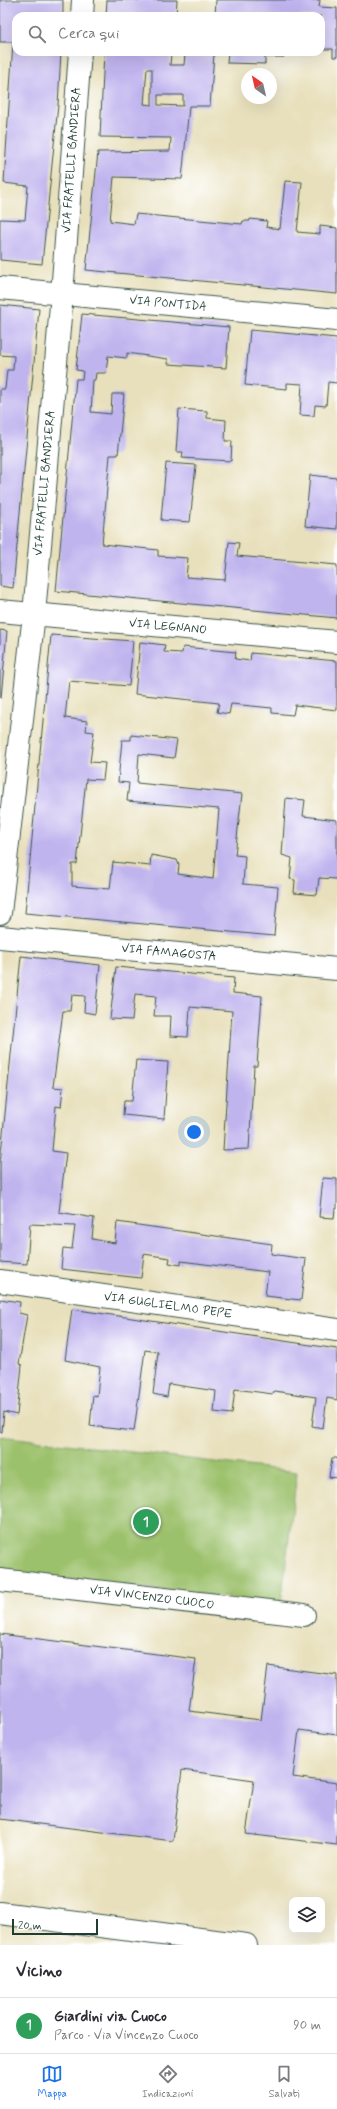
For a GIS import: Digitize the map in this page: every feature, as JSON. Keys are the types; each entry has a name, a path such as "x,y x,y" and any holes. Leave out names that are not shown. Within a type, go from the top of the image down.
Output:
{"street":[{"path":"82,12 83,0"},
{"name":"VIA FRATELLI BANDIERA","path":"0,913 34,614 62,294 80,56"},
{"name":"VIA PONTIDA","path":"0,288 337,320"},
{"name":"VIA LEGNANO","path":"0,611 337,642"},
{"name":"VIA FAMAGOSTA","path":"0,937 337,969"},
{"name":"VIA GUGLIELMO PEPE","path":"0,1281 337,1330"},
{"name":"VIA VINCENZO CUOCO","path":"0,1580 304,1615"},
{"path":"0,1913 246,1945"}],"green space":[{"path":"0,1436 297,1472 281,1604 0,1571"}],"building":[{"path":"0,0 63,0 63,12 12,12 12,42 0,42"},
{"path":"107,0 177,0 176,12 106,12"},
{"path":"216,0 320,0 319,7 337,8 337,57 333,57 333,49 325,49 325,12 215,12"},
{"path":"12,56 61,56 58,105 42,264 0,260 0,219 25,220 28,186 4,183"},
{"path":"104,56 171,56 170,65 184,65 185,56 214,56 210,106 189,106 182,179 114,177 110,221 134,224 136,214 242,224 243,221 250,221 250,219 267,221 266,227 280,229 285,181 302,182 297,232 320,234 320,226 337,228 337,294 86,270 98,152 170,151 171,138 100,137","holes":["147,69 152,69 152,105 144,104","158,95 183,95 183,106 158,105"]},
{"path":"228,56 284,56 265,57 265,64 227,63"},
{"path":"0,305 39,309 13,588 0,586 0,389 5,389 7,370 13,370 14,356 0,355"},
{"path":"82,314 229,327 226,368 168,364 168,359 127,353 127,358 108,356 106,373 96,373 95,380 93,380 91,412 111,414 112,394 124,394 118,455 110,455 102,544 158,550 158,556 188,558 186,577 225,580 229,542 239,543 237,556 337,565 337,618 56,591 76,379 82,379 83,371 76,370"},
{"path":"250,330 337,338 337,383 328,382 326,406 315,405 314,416 300,415 302,384 287,383 287,389 245,385"},
{"path":"179,409 207,411 207,418 226,420 225,441 232,441 231,461 182,458 183,452 176,452"},
{"path":"166,463 196,465 190,522 161,520"},
{"path":"310,475 337,478 337,529 305,526"},
{"path":"0,630 7,631 1,698 0,698"},
{"path":"51,635 133,641 129,686 69,681 65,718 87,721 86,731 94,732 90,762 105,763 103,780 86,779 77,864 72,864 72,886 110,889 113,862 150,866 151,855 177,860 179,865 178,874 213,879 219,809 127,801 129,783 118,782 122,740 131,740 131,735 177,740 174,758 139,754 137,783 242,794 235,855 245,856 243,884 278,887 274,936 25,913"},
{"path":"140,642 165,645 164,652 182,653 183,647 236,652 235,659 250,661 251,653 337,661 337,710 295,705 293,715 272,713 272,708 231,704 229,714 217,712 219,703 135,694"},
{"path":"286,798 305,800 303,816 337,820 337,879 319,878 317,895 294,893 295,880 290,879 292,858 282,855"},
{"path":"21,956 100,965 95,1014 84,1012 85,996 72,995 70,1011 63,1011 53,1087 63,1088 61,1107 56,1106 52,1151 66,1153 59,1212 94,1218 92,1239 115,1243 117,1222 272,1244 271,1254 306,1259 301,1300 265,1296 268,1272 181,1261 181,1265 169,1263 170,1258 144,1254 141,1278 61,1269 63,1248 72,1249 75,1226 30,1224 27,1264 0,1262 0,1163"},
{"path":"116,967 234,978 233,993 262,996 257,1066 254,1066 249,1149 223,1150 232,1011 190,1007 188,1037 170,1036 171,1016 154,1016 156,996 135,994 132,1020 110,1019"},
{"path":"136,1060 168,1062 164,1119 123,1115 124,1101 132,1101"},
{"path":"323,1178 337,1179 337,1209 335,1209 334,1218 319,1217"},
{"path":"0,1299 20,1302 19,1313 27,1315 19,1364 22,1365 17,1415 4,1412 2,1432 0,1432"},
{"path":"72,1309 337,1349 337,1400 327,1398 323,1428 312,1426 316,1397 274,1391 273,1394 235,1389 232,1414 214,1412 216,1391 169,1384 167,1397 153,1394 158,1352 145,1350 134,1431 90,1426 93,1395 97,1396 100,1367 65,1360"},
{"path":"332,1458 337,1458 337,1478 329,1477"},
{"path":"0,1634 196,1659 189,1711 261,1720 268,1666 337,1675 337,1735 299,1730 293,1777 337,1783 337,1845 246,1834 254,1780 182,1770 173,1841 0,1819"}],"place":[{"name":"Giardini via Cuoco","path":"146,1522"}]}
